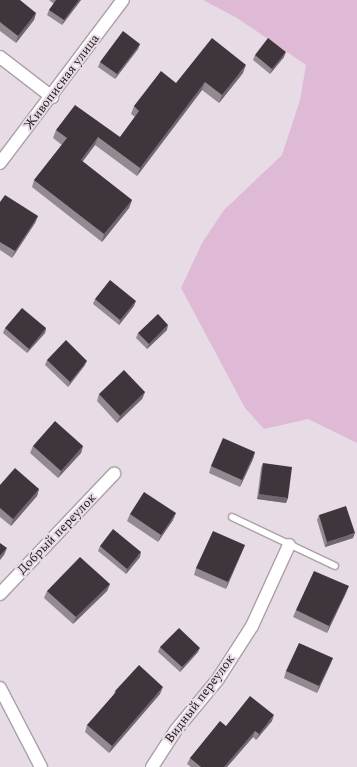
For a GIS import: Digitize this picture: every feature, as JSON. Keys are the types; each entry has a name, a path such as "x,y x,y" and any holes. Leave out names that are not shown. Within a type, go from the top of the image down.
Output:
{"street":[{"name":"Живописная улица","path":"0,163 52,97 123,0"},
{"path":"0,57 52,97"},
{"name":"Добрый переулок","path":"0,594 114,474"},
{"name":"Видный переулок","path":"152,767 176,730 218,679 252,626 288,545"},
{"path":"0,688 41,767"}],"lane":[{"path":"232,517 288,545 335,566"}],"shaded area":[{"path":"203,0 357,0 357,443 308,419 264,429 245,408 181,288 202,243 224,210 282,155 300,100 306,65 237,18"}],"building":[{"path":"0,0 20,0 36,13 18,36 0,22"},
{"path":"56,0 79,0 64,20 49,10"},
{"path":"123,31 140,44 117,74 100,62"},
{"path":"212,38 246,65 222,95 205,82 140,168 98,137 81,160 132,200 104,234 34,180 67,138 56,130 75,105 120,137 139,111 134,106 161,71 176,83"},
{"path":"268,38 286,52 272,69 255,55"},
{"path":"5,195 38,216 15,251 0,242 0,202"},
{"path":"110,280 136,301 120,320 95,299"},
{"path":"22,308 46,328 29,349 5,328"},
{"path":"158,314 168,325 149,344 138,333"},
{"path":"66,340 87,361 70,382 47,360"},
{"path":"124,370 145,392 120,416 99,394"},
{"path":"55,421 83,446 61,471 33,446"},
{"path":"223,438 255,452 242,480 211,466"},
{"path":"263,463 292,467 288,498 259,494"},
{"path":"15,468 39,489 13,519 0,508 0,485"},
{"path":"144,492 176,513 161,535 130,514"},
{"path":"346,506 355,533 327,542 319,515"},
{"path":"113,529 141,552 127,569 100,546"},
{"path":"213,531 245,545 228,582 196,568"},
{"path":"0,543 7,548 0,556"},
{"path":"80,557 110,584 76,617 47,591"},
{"path":"314,571 349,586 329,626 296,610"},
{"path":"179,628 200,648 182,667 160,647"},
{"path":"299,643 333,658 319,686 286,671"},
{"path":"139,665 163,687 112,746 87,725"},
{"path":"250,696 274,715 259,734 255,731 224,767 201,767 190,758 220,721 226,726"}]}
